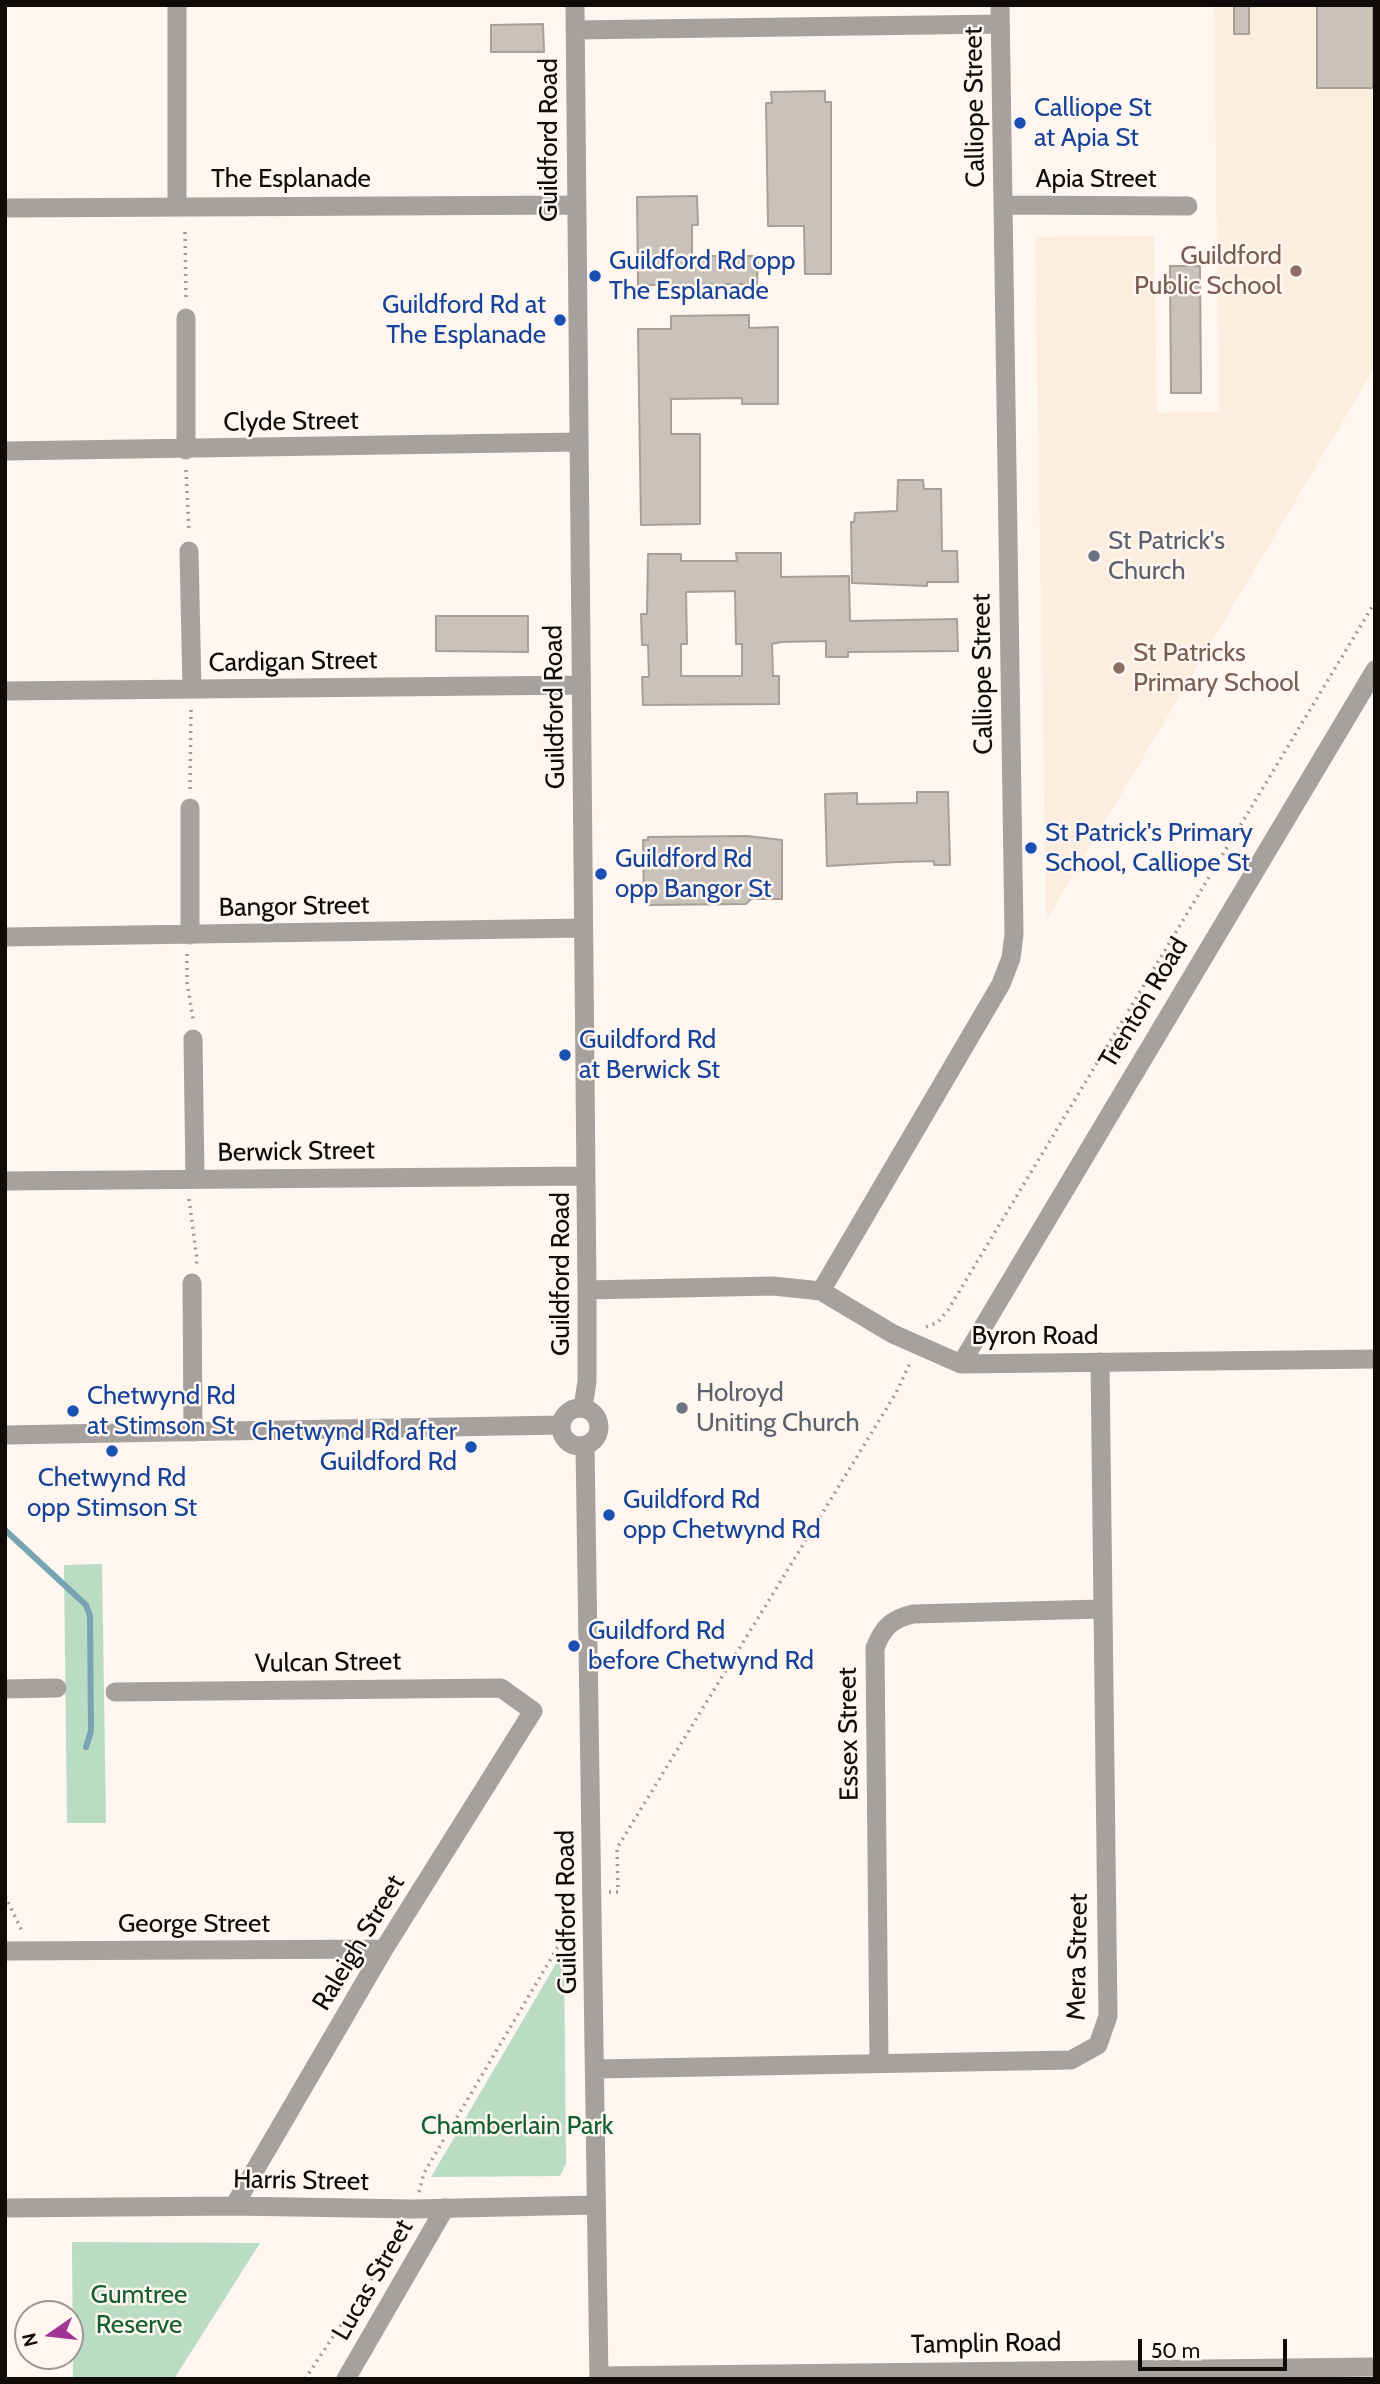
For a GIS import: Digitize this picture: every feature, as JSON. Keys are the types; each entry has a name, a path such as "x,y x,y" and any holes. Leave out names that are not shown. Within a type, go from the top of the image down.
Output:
{"street":[{"path":"177,5 177,205"},
{"name":"Guildford Road","path":"575,5 587,1290 587,1381 583,1408"},
{"path":"575,30 1000,15"},
{"name":"Calliope Street","path":"821,1290 1001,985 1011,958 1014,934 1000,15"},
{"name":"The Esplanade","path":"5,208 576,205"},
{"name":"Apia Street","path":"1003,205 1188,206"},
{"path":"186,318 186,450"},
{"name":"Clyde Street","path":"5,451 577,442"},
{"path":"190,551 192,689"},
{"name":"Trenton Road","path":"961,1364 1369,693 1375,670"},
{"name":"Cardigan Street","path":"5,691 581,685"},
{"path":"190,808 190,935"},
{"name":"Bangor Street","path":"5,937 583,928"},
{"path":"192,1039 195,1180"},
{"name":"Berwick Street","path":"5,1181 586,1175"},
{"path":"192,1283 193,1432"},
{"name":"Byron Road","path":"587,1290 773,1286 821,1290 901,1337 961,1364 1375,1359"},
{"name":"Mera Street","path":"596,2069 1071,2060 1098,2045 1108,2016 1100,1362"},
{"path":"583,1408 594,1414 598,1426 595,1437 585,1445 568,1441 561,1425 566,1414 583,1408"},
{"path":"5,1435 561,1425"},
{"name":"Guildford Road","path":"585,1445 594,1893 595,2205 599,2377"},
{"name":"Essex Street","path":"879,2063 875,1648 881,1631 895,1618 913,1614 1101,1609"},
{"path":"5,1689 57,1688"},
{"name":"Vulcan Street","path":"115,1692 501,1688 533,1711"},
{"name":"Raleigh Street","path":"234,2206 384,1949 533,1711"},
{"name":"George Street","path":"5,1951 384,1949"},
{"name":"Harris Street","path":"5,2208 301,2206 414,2209 595,2205"},
{"name":"Lucas Street","path":"346,2379 445,2208"},
{"name":"Tamplin Road","path":"599,2377 1375,2367"}],"path":[{"path":"185,232 186,318"},
{"path":"186,450 190,551"},
{"path":"594,1893 618,1892 617,1849 896,1393 911,1364 901,1337 938,1322 948,1310 1375,602"},
{"path":"190,808 192,689"},
{"path":"190,935 187,982 195,1030 192,1039"},
{"path":"188,1199 198,1259 192,1283"},
{"path":"5,1896 31,1951"},
{"path":"305,2379 402,2233 414,2209 424,2173 568,1933 573,1918"}],"shaded area":[{"name":"St Patricks Primary School","path":"1214,5 1375,5 1375,367 1046,921 1035,237 1154,236 1157,413 1219,412"}],"green space":[{"path":"102,1564 106,1823 67,1823 64,1565"},
{"name":"Chamberlain Park","path":"564,1950 566,2164 560,2176 431,2177"},
{"name":"Gumtree Reserve","path":"72,2242 260,2243 174,2379 73,2379 73,2370 84,2370 84,2300 72,2300"}],"building":[{"path":"1234,5 1249,5 1249,34 1234,34"},
{"path":"1317,5 1373,5 1373,88 1317,88"},
{"path":"543,24 544,52 491,52 491,25"},
{"path":"825,91 825,102 831,102 831,274 805,274 804,226 768,226 766,103 772,103 771,92"},
{"path":"697,196 698,225 692,225 692,256 758,256 757,284 638,285 637,197"},
{"path":"1170,266 1200,266 1201,393 1171,393"},
{"path":"749,315 749,328 778,327 778,404 742,404 742,398 671,399 671,434 700,434 700,524 641,525 638,329 671,329 671,316"},
{"path":"898,480 923,480 924,489 941,489 942,551 957,551 958,582 927,582 927,586 852,583 851,522 854,522 855,513 897,511"},
{"path":"736,553 781,553 781,577 849,576 850,621 957,619 958,651 848,652 848,657 826,657 826,641 781,642 772,644 773,676 779,676 779,704 643,705 642,677 649,677 648,645 642,645 641,614 647,614 648,554 681,554 681,561 737,561","holes":["735,591 736,644 742,644 742,676 681,676 681,644 687,644 686,592"]},
{"path":"436,616 528,616 528,652 436,651"},
{"path":"917,792 948,792 950,865 934,865 934,861 827,866 825,794 857,793 857,804 917,803"},
{"path":"747,836 782,840 782,899 751,899 746,904 649,905 649,902 644,902 643,840 648,840 648,837"}],"waterway":[{"path":"5,1530 86,1605 90,1616 91,1731 86,1747"}],"place":[{"name":"Calliope St at Apia St","path":"1020,123"},
{"name":"Guildford Public School","path":"1296,271"},
{"name":"Guildford Rd opp The Esplanade","path":"595,276"},
{"name":"Guildford Rd at The Esplanade","path":"560,320"},
{"name":"St Patrick's Church","path":"1094,556"},
{"name":"St Patricks Primary School","path":"1119,668"},
{"name":"St Patrick's Primary School, Calliope St","path":"1031,848"},
{"name":"Guildford Rd opp Bangor St","path":"601,874"},
{"name":"Guildford Rd at Berwick St","path":"565,1055"},
{"name":"Holroyd Uniting Church","path":"682,1408"},
{"name":"Chetwynd Rd at Stimson St","path":"73,1411"},
{"name":"Chetwynd Rd after Guildford Rd","path":"471,1447"},
{"name":"Chetwynd Rd opp Stimson St","path":"112,1451"},
{"name":"Guildford Rd opp Chetwynd Rd","path":"609,1515"},
{"name":"Guildford Rd before Chetwynd Rd","path":"574,1646"}]}
